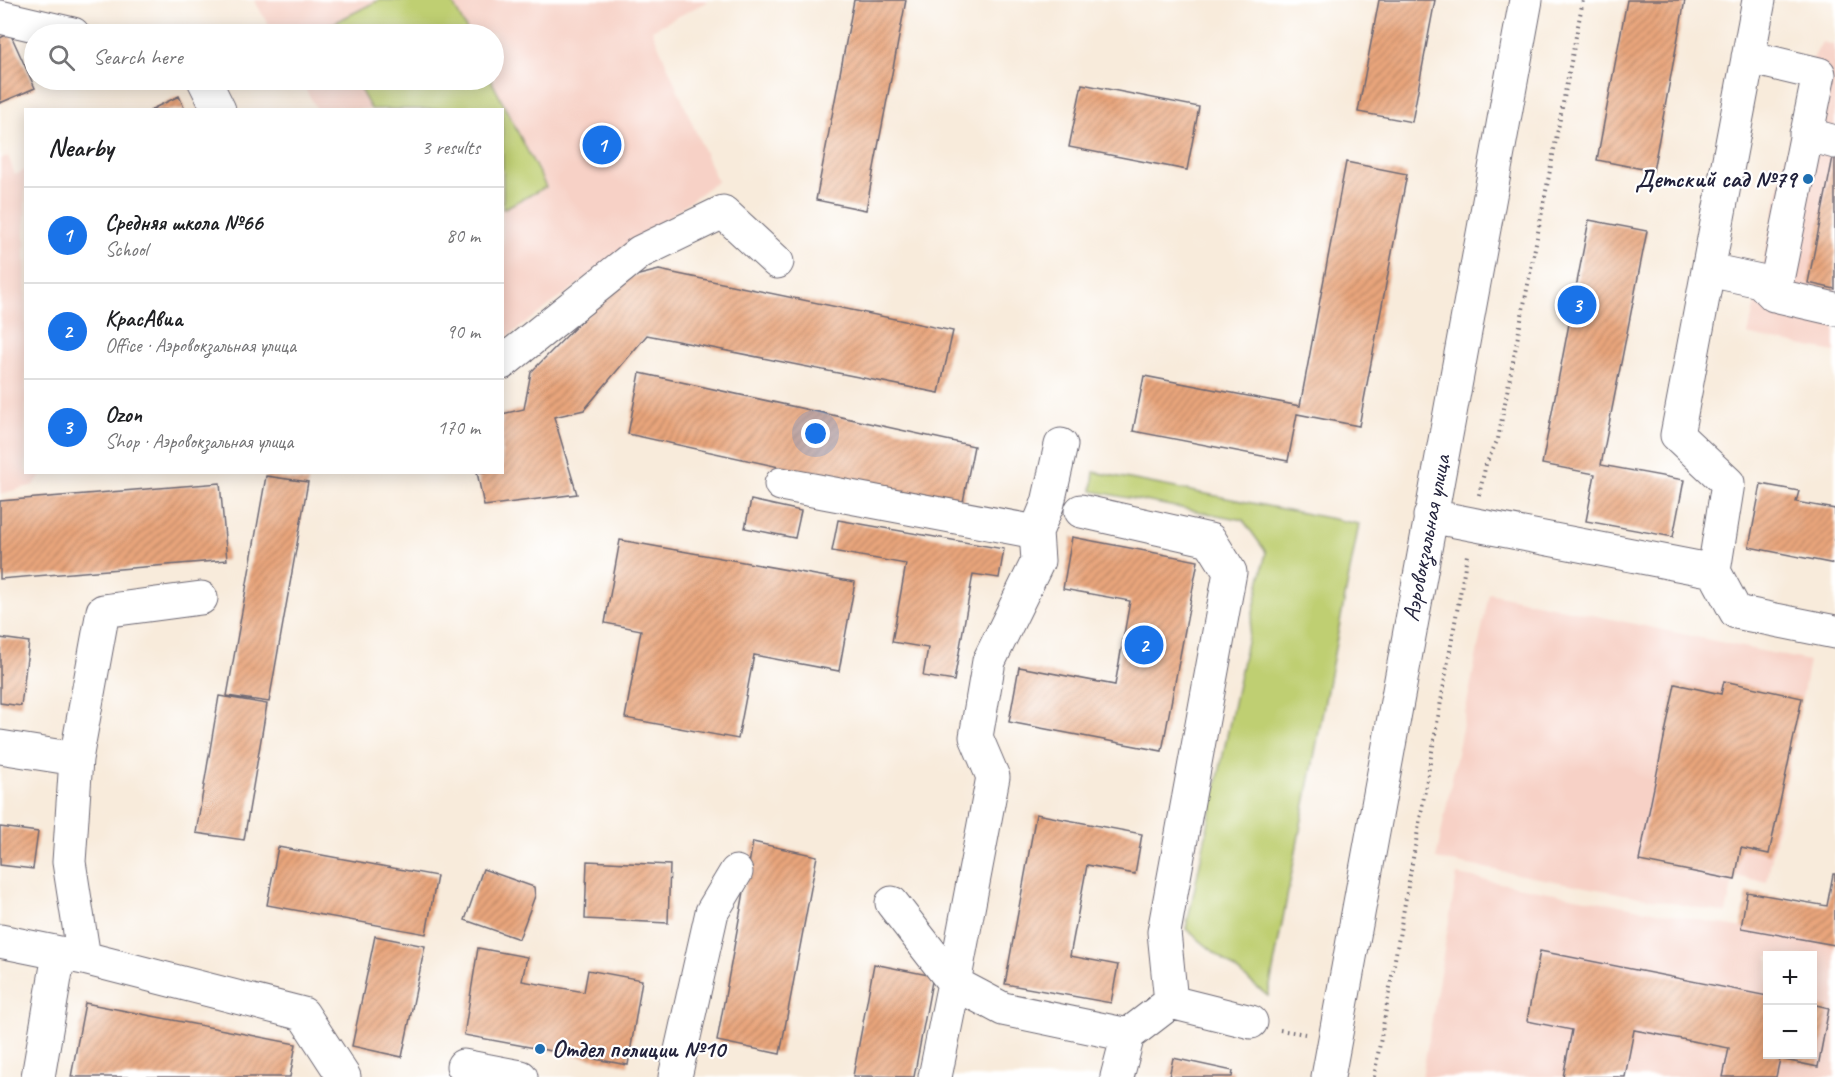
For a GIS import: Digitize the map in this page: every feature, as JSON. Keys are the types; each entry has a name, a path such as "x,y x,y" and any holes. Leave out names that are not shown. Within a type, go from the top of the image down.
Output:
{"street":[{"name":"Аэровокзальная улица","path":"1328,1077 1526,0"},
{"path":"1759,0 1677,435 1728,483 1714,571 1736,612 1835,632"},
{"path":"0,17 30,24"},
{"path":"1748,57 1819,74 1820,138 1774,296"},
{"path":"209,90 218,108"},
{"path":"504,361 640,252 723,212 777,262"},
{"path":"1709,270 1760,281 1774,296 1835,309"},
{"path":"935,1077 993,777 976,737 989,661 1038,561 1036,532 1048,504 1061,445"},
{"path":"781,484 1036,532"},
{"path":"1081,511 1210,540 1230,572 1164,933 1171,1002"},
{"path":"1430,516 1714,571"},
{"path":"38,1077 72,956 69,862 76,759 103,611 201,598"},
{"path":"0,747 76,759"},
{"path":"675,1077 712,912 736,872"},
{"path":"892,903 954,983 1003,1009 1128,1035"},
{"path":"0,941 72,956 303,1014 344,1077"},
{"path":"1171,1002 1251,1023"},
{"path":"1117,1077 1128,1035 1171,1002"},
{"path":"463,1066 521,1077"}],"path":[{"path":"1251,1023 1335,1040"}],"shaded area":[{"path":"254,0 710,0 652,30 717,181 504,339 504,108 316,108 306,90 504,90 504,24 268,24"},
{"name":"Детский сад №79","path":"1822,42 1835,45 1835,352 1748,335 1803,77"},
{"path":"8,156 15,175 24,170 24,474 41,474 34,485 0,494 0,159"},
{"path":"1489,593 1809,661 1767,882 1734,876 1726,913 1436,859"},
{"path":"1457,875 1835,945 1835,1077 1422,1077"}],"green space":[{"path":"379,0 451,0 464,24 332,24"},
{"path":"361,90 496,90 546,187 504,208 504,108 370,108"},
{"path":"1094,472 1359,524 1268,996 1186,929 1266,552 1243,520 1092,491"}],"building":[{"path":"854,0 906,0 866,210 816,200"},
{"path":"1379,0 1435,0 1412,122 1358,112"},
{"path":"1627,0 1685,0 1653,171 1597,160"},
{"path":"10,33 24,64 24,90 30,90 0,103 0,38"},
{"path":"1082,84 1199,107 1187,170 1069,147"},
{"path":"179,96 184,108 154,108"},
{"path":"1835,153 1835,289 1808,283"},
{"path":"1346,162 1407,174 1359,426 1297,414 1288,461 1133,431 1144,376 1300,406"},
{"path":"1589,220 1647,231 1601,465 1684,480 1673,537 1586,521 1595,474 1542,464"},
{"path":"659,270 953,331 939,393 647,335 584,410 554,417 577,494 484,506 477,474 504,474 504,414 524,409 531,372 623,279"},
{"path":"640,373 974,446 962,507 628,434"},
{"path":"266,476 308,482 269,702 227,696"},
{"path":"220,483 227,560 0,579 0,501"},
{"path":"1761,484 1799,491 1796,502 1835,509 1835,564 1749,547"},
{"path":"751,500 801,511 795,538 745,528"},
{"path":"838,520 1004,549 999,578 973,574 954,681 923,676 928,648 892,642 906,564 832,551"},
{"path":"1072,537 1198,561 1162,751 1009,722 1019,667 1115,685 1130,601 1063,589"},
{"path":"620,540 855,582 839,671 754,655 738,739 625,718 641,630 605,623"},
{"path":"0,638 29,642 21,706 0,703"},
{"path":"1724,681 1802,698 1769,854 1741,848 1735,880 1639,861 1675,684 1721,694"},
{"path":"219,696 267,704 244,840 196,833"},
{"path":"1036,814 1142,834 1135,874 1087,865 1070,956 1118,965 1111,1003 1005,984"},
{"path":"0,827 38,832 33,869 0,865"},
{"path":"753,842 817,856 780,1054 717,1041"},
{"path":"278,847 437,876 426,934 267,905"},
{"path":"587,861 670,865 668,923 585,919"},
{"path":"483,869 534,887 535,896 519,939 465,920"},
{"path":"1833,874 1835,874 1835,945 1741,928 1747,892 1827,906"},
{"path":"375,936 425,946 402,1057 352,1046"},
{"path":"478,948 527,957 522,981 584,992 588,970 642,980 628,1065 464,1035"},
{"path":"1540,951 1763,995 1763,1059 1780,1059 1776,1077 1723,1077 1729,1048 1634,1030 1625,1077 1563,1077 1572,1030 1527,1021"},
{"path":"874,964 933,976 914,1077 853,1076"},
{"path":"85,1003 296,1044 290,1077 71,1077"},
{"path":"1817,1005 1829,1008 1818,1067 1780,1059 1817,1059"},
{"path":"1173,1058 1233,1071 1232,1077 1169,1077"}],"place":[{"name":"Средняя школа №66","path":"602,145"},
{"name":"Детский сад №79","path":"1808,179"},
{"name":"Ozon","path":"1577,305"},
{"name":"КрасАвиа","path":"1144,645"},
{"name":"Отдел полиции №10","path":"540,1049"}]}
